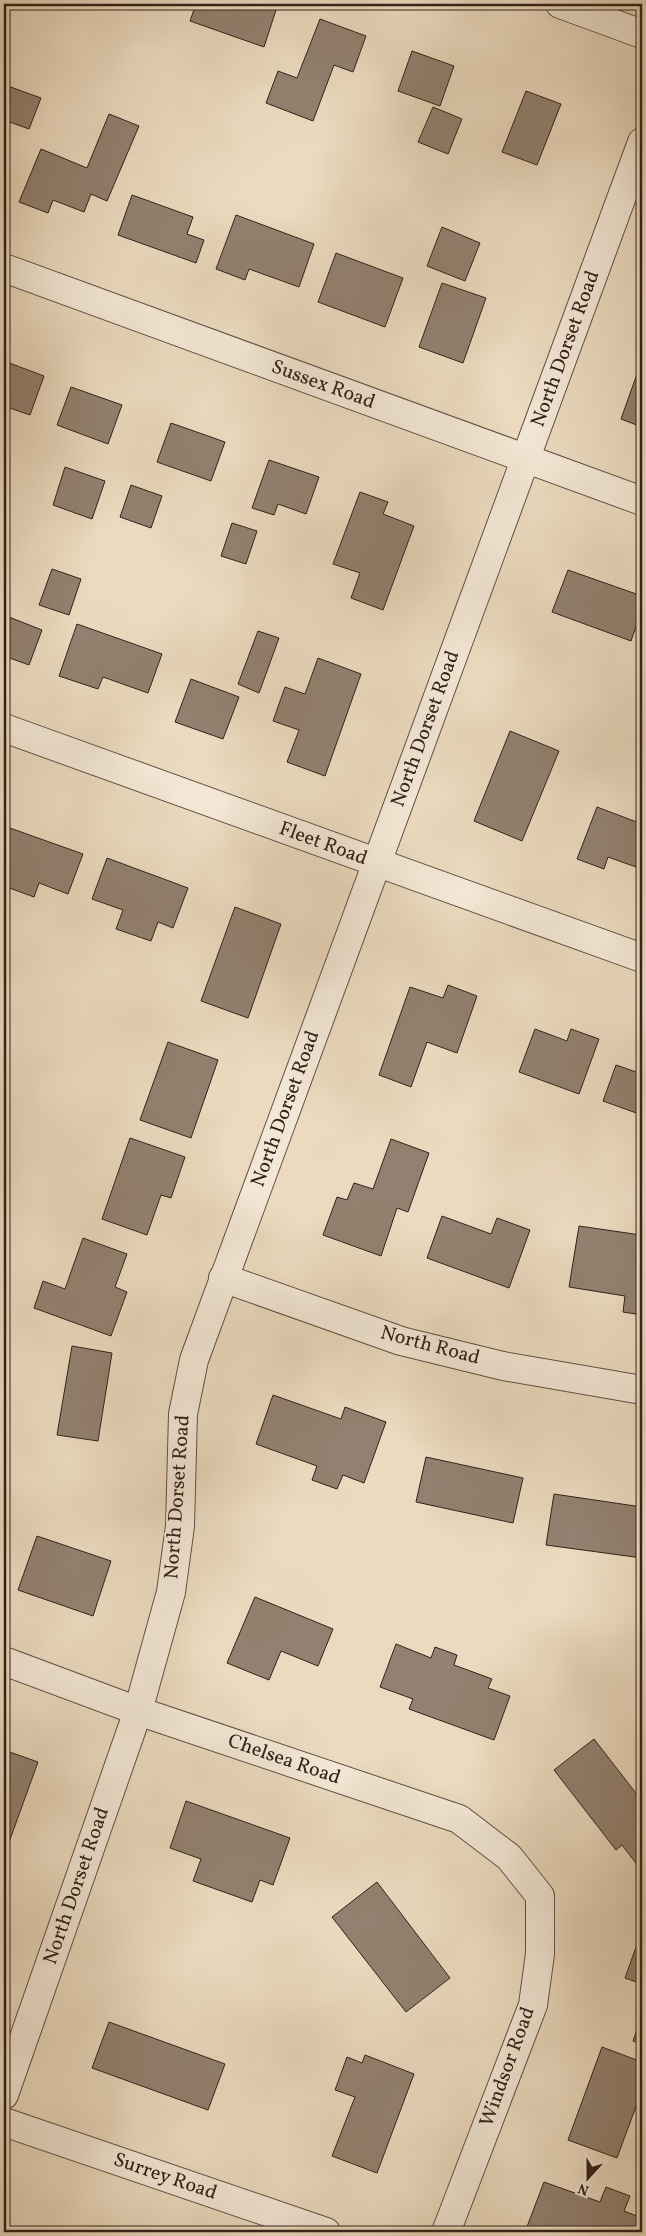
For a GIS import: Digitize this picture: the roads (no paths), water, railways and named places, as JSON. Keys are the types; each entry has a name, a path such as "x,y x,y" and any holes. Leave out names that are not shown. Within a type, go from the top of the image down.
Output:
{"street":[{"path":"560,4 642,34"},
{"name":"North Dorset Road","path":"4,2095 138,1711 171,1592 180,1526 183,1414 194,1360 642,142"},
{"name":"Sussex Road","path":"4,268 642,501"},
{"name":"Fleet Road","path":"4,728 642,958"},
{"name":"North Road","path":"223,1278 400,1341 503,1366 642,1390"},
{"name":"Chelsea Road","path":"4,1661 138,1711 459,1819 509,1857 540,1896"},
{"name":"Windsor Road","path":"446,2232 533,2005 540,1954 540,1896"},
{"name":"Surrey Road","path":"4,2122 326,2232"}]}
